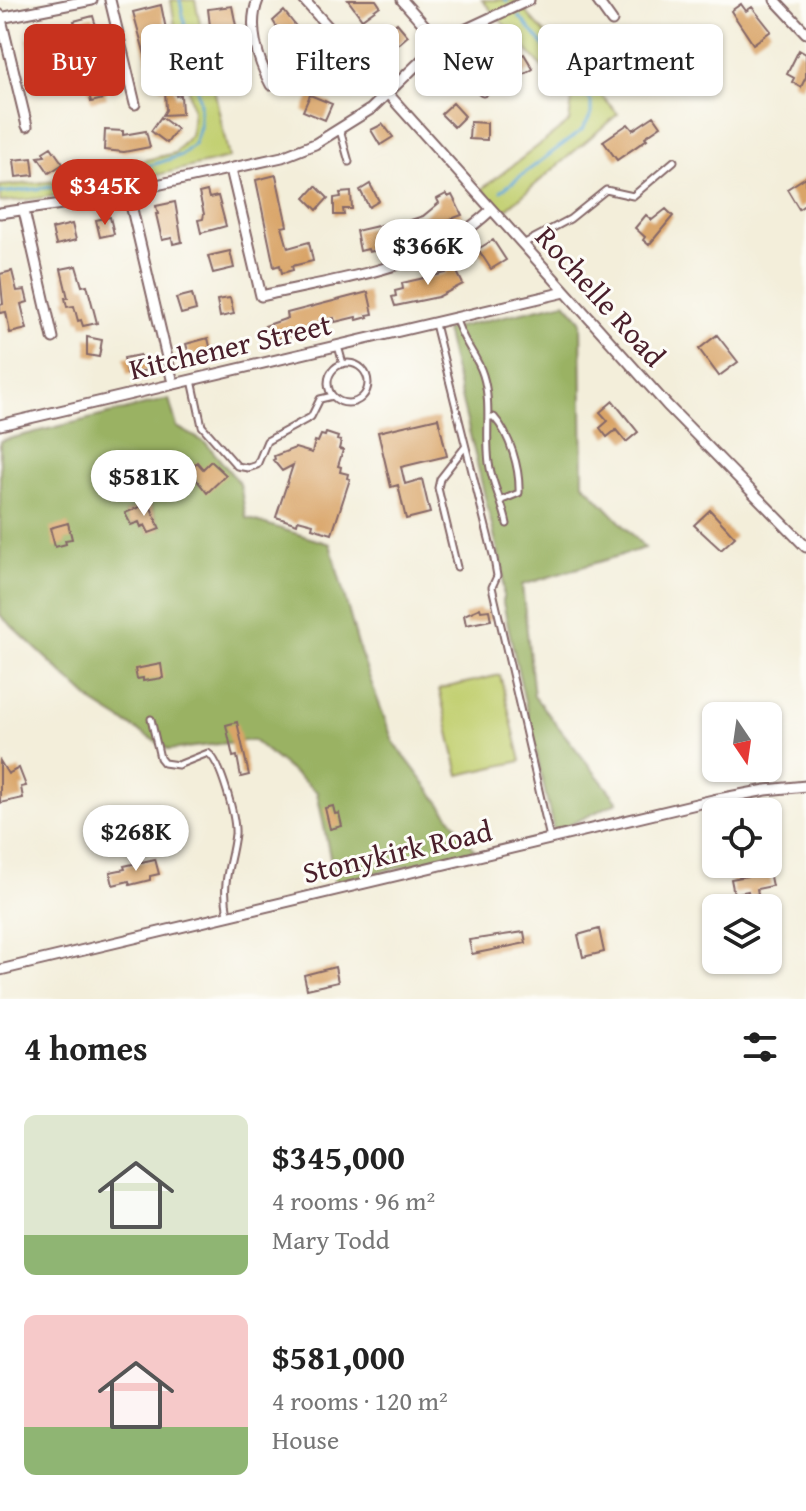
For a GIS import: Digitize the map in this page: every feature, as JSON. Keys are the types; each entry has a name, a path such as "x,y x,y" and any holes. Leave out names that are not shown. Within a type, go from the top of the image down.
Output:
{"street":[{"path":"27,126 0,17 92,0"},
{"path":"110,0 135,104"},
{"path":"258,0 253,17 254,31 268,79"},
{"name":"Rochelle Road","path":"304,0 325,24"},
{"path":"402,0 424,24"},
{"path":"476,24 529,0"},
{"path":"597,0 612,21"},
{"path":"775,0 806,33"},
{"path":"399,83 415,69"},
{"path":"0,213 128,192 282,157 340,130 384,96"},
{"name":"Rochelle Road","path":"389,96 667,405 806,547"},
{"path":"231,169 261,296 418,258 455,240 491,210"},
{"path":"128,192 173,383"},
{"path":"24,211 53,338"},
{"name":"Kitchener Street","path":"0,425 565,292"},
{"name":"Stonykirk Road","path":"0,970 713,800 806,786"}],"lane":[{"path":"340,130 349,162"},
{"path":"522,244 570,219 606,190 633,196 674,161"},
{"path":"455,317 459,333 482,372 489,417 489,463 507,524"},
{"path":"435,322 494,559 497,576 492,587 550,839"},
{"path":"338,345 343,364"},
{"path":"191,379 202,426 237,466 248,468 257,465 267,441 311,417 320,399 333,396 347,403 361,398 366,392 368,379 362,369 343,364 331,374 328,381 333,396"},
{"path":"489,417 494,417 506,433 520,482 519,493 502,500"},
{"path":"457,567 438,488 440,479 466,446"},
{"path":"151,719 160,758 164,763 178,765 208,753 220,765 235,830 224,888 229,916"}],"green space":[{"path":"171,0 195,0 200,24 175,24"},
{"path":"482,0 515,0 538,25 538,62 522,44 522,24 504,24"},
{"path":"190,96 216,96 229,158 87,190 0,202 0,186 59,181 175,153 191,134 193,111"},
{"path":"568,96 602,96 618,114 503,212 482,189 569,122 572,100"},
{"path":"565,302 581,320 583,483 645,548 522,585 534,696 618,802 554,832 503,603 503,572 445,330"},
{"path":"169,399 177,427 206,443 240,484 246,518 330,544 360,652 393,741 475,850 335,882 317,792 253,740 169,750 94,703 0,615 0,441","holes":["149,503 160,528 149,533 145,525 142,527 139,522 131,525 125,513"]},
{"path":"500,675 521,761 459,775 439,689"}],"building":[{"path":"348,0 376,0 380,6 362,19"},
{"path":"741,4 746,11 752,7 771,31 753,44 731,11"},
{"path":"161,5 165,24 141,24 141,41 133,12"},
{"path":"232,6 236,24 210,24 208,9"},
{"path":"284,11 294,24 275,24 273,21"},
{"path":"93,16 95,24 75,24 74,21"},
{"path":"399,25 408,36 399,44"},
{"path":"799,50 806,54 806,77 801,87 792,82 794,78 787,74"},
{"path":"524,54 533,69 522,76 522,55"},
{"path":"90,96 106,96 107,98 91,102"},
{"path":"165,96 181,96 182,114 163,115"},
{"path":"310,96 332,104 325,120 303,111"},
{"path":"453,103 465,116 454,127 441,114"},
{"path":"654,116 661,126 617,160 603,141 628,124 633,130"},
{"path":"161,117 177,129 167,143 151,131"},
{"path":"470,122 487,123 487,140 469,139"},
{"path":"383,124 393,137 380,145 371,130"},
{"path":"105,130 123,131 123,135 146,131 150,147 124,152 104,150"},
{"path":"51,147 63,164 49,173 38,157 45,156 43,152"},
{"path":"32,158 34,175 16,177 14,160"},
{"path":"276,175 287,226 282,227 288,248 309,242 313,261 292,266 293,270 282,273 280,265 274,267 256,180"},
{"path":"806,177 806,204 799,209 787,189"},
{"path":"370,184 379,201 369,207 360,190"},
{"path":"316,186 328,198 317,210 305,198"},
{"path":"207,191 209,198 218,196 226,226 201,233 198,220 203,219 204,214 199,193"},
{"path":"351,192 352,209 343,209 344,215 334,215 334,198 341,197 340,193"},
{"path":"446,194 448,197 452,195 462,215 448,220 437,229 431,222 421,229 424,236 415,239 412,232 399,236 401,242 394,246 360,251 356,231 395,222 396,225 423,216 439,203 437,199"},
{"path":"175,202 182,242 173,244 172,238 162,240 156,206"},
{"path":"666,209 673,216 649,245 635,228 646,215 652,220"},
{"path":"110,217 114,234 100,237 96,220"},
{"path":"72,224 76,240 56,245 52,229"},
{"path":"493,240 506,260 491,269 478,249"},
{"path":"230,251 234,268 213,273 208,256"},
{"path":"453,264 463,284 438,297 395,306 392,297 396,296 395,291 403,289 402,283 446,273 444,268"},
{"path":"76,266 82,286 87,285 97,323 83,326 81,320 78,321 74,306 67,307 61,269"},
{"path":"12,271 17,291 25,290 28,302 21,304 27,329 10,333 6,312 0,313 0,305 3,304 0,274"},
{"path":"368,292 373,314 368,317 335,322 334,318 308,325 309,331 269,341 265,326 288,318 287,313"},
{"path":"192,294 196,310 181,314 176,298"},
{"path":"230,298 234,314 220,317 217,300"},
{"path":"717,335 738,362 719,376 699,349"},
{"path":"87,337 102,340 99,357 87,355"},
{"path":"208,338 212,355 196,359 195,353 189,354 186,344"},
{"path":"140,355 141,360 145,359 148,370 127,374 124,358"},
{"path":"613,401 638,432 626,442 616,430 607,437 600,428 608,421 600,412"},
{"path":"438,418 447,456 401,467 405,484 422,479 430,513 406,519 398,485 391,487 378,432"},
{"path":"326,433 341,441 339,449 343,450 338,466 341,467 340,472 348,474 347,478 350,479 332,534 312,528 313,524 298,520 297,524 276,517 293,465 282,471 273,460 274,456 295,448 312,453 315,441 318,442 321,435 325,436"},
{"path":"211,461 226,475 207,493 189,470 197,462 203,469"},
{"path":"149,503 160,529 149,533 145,525 141,527 139,522 131,525 125,513"},
{"path":"710,510 735,537 721,550 694,525"},
{"path":"68,523 72,539 55,547 50,528"},
{"path":"480,608 481,611 489,610 491,620 466,625 464,615"},
{"path":"161,664 163,678 137,679 135,669"},
{"path":"237,722 249,775 241,777 226,725"},
{"path":"0,761 8,774 19,768 26,786 21,787 23,798 0,803"},
{"path":"333,806 335,814 339,813 342,826 330,829 325,808"},
{"path":"155,859 159,874 150,876 150,880 113,885 110,872"},
{"path":"770,878 772,886 757,889 758,894 749,894 748,891 734,894 731,879"},
{"path":"599,929 604,952 583,957 578,935"},
{"path":"524,932 526,943 472,954 469,940"},
{"path":"335,967 338,982 307,989 304,975"}],"waterway":[{"path":"0,193 62,186 155,164 182,155 194,144 200,127 200,103 180,0"},
{"path":"501,191 582,130 591,115 591,101 519,16"}]}
